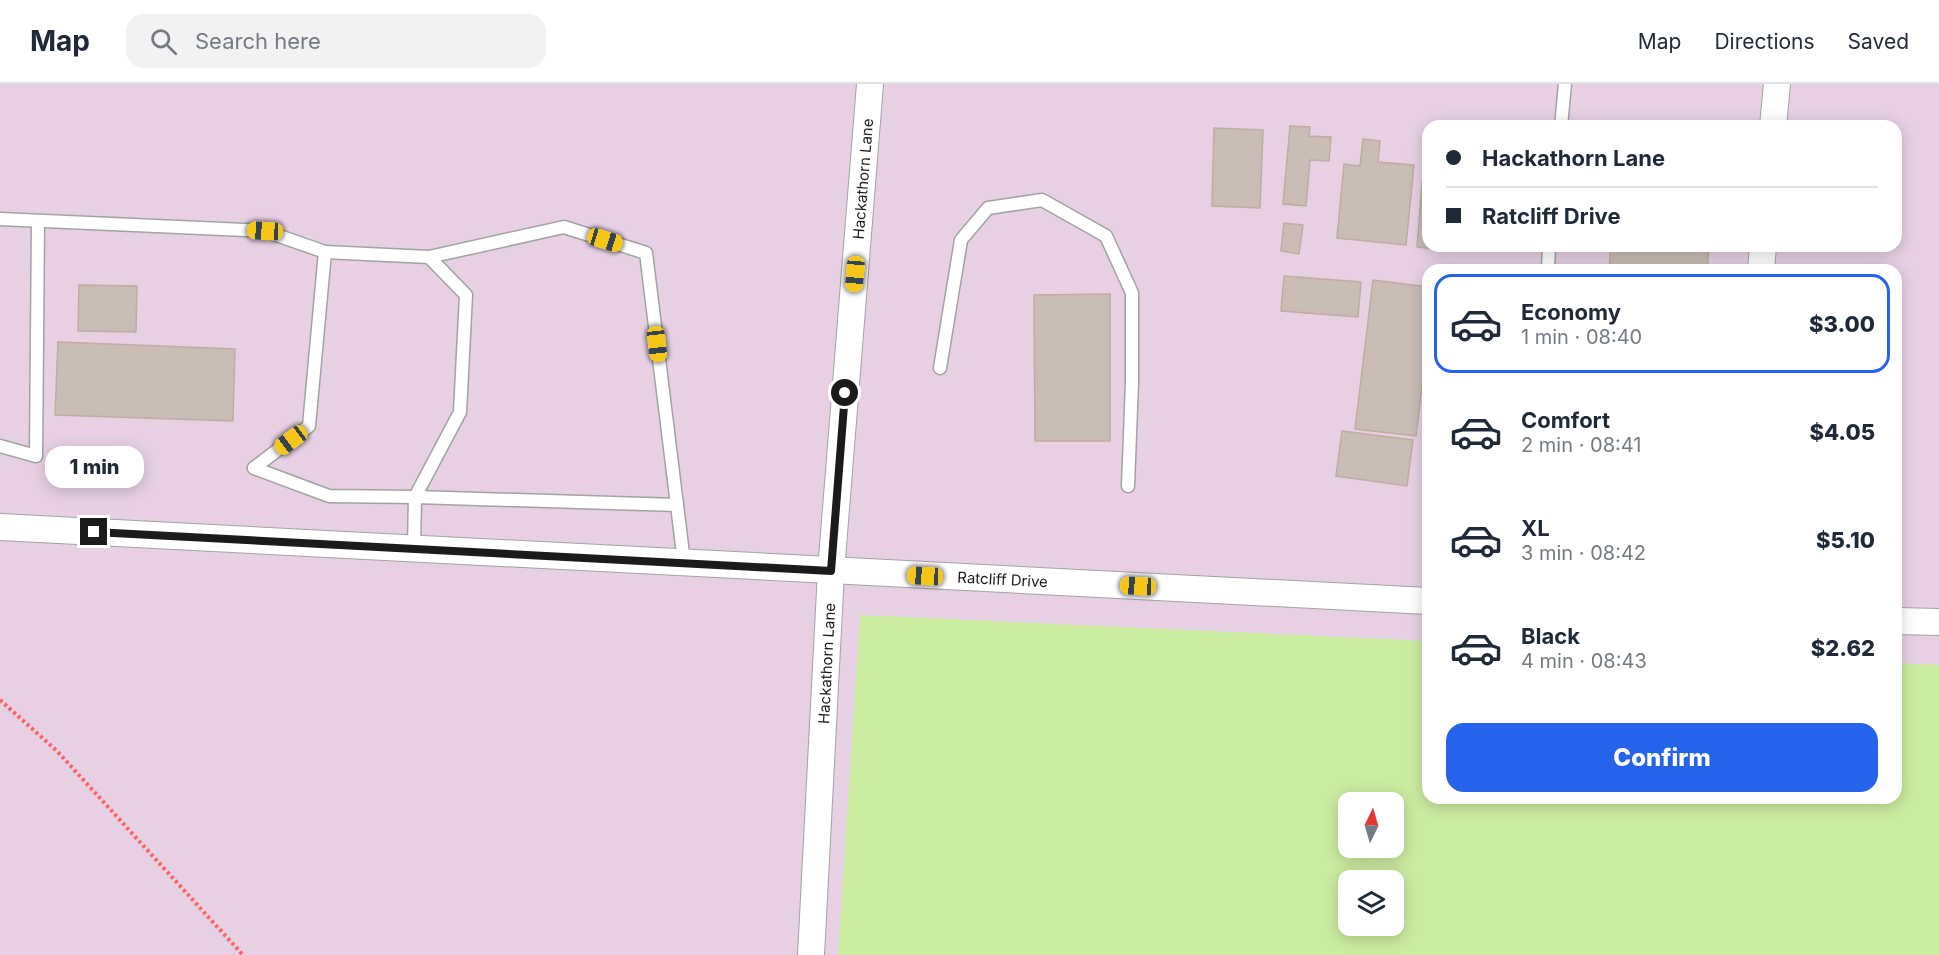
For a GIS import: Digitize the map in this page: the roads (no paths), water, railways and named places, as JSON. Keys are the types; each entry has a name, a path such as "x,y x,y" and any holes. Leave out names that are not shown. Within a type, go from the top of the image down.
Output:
{"street":[{"name":"Hackathorn Lane","path":"811,955 831,571 870,84"},
{"path":"1774,120 1777,84"},
{"name":"Ratcliff Drive","path":"0,527 1422,601"},
{"path":"1902,621 1939,622"}],"lane":[{"path":"1562,120 1565,84"},
{"path":"940,368 961,240 988,208 1042,200 1106,236 1132,293 1132,382 1128,486"},
{"path":"0,219 265,231 325,252 429,257 564,227 646,253 684,562"},
{"path":"0,446 36,456 38,222"},
{"path":"325,252 309,426 254,468 329,496 677,505"},
{"path":"414,548 415,497 460,412 466,295 429,257"}]}
